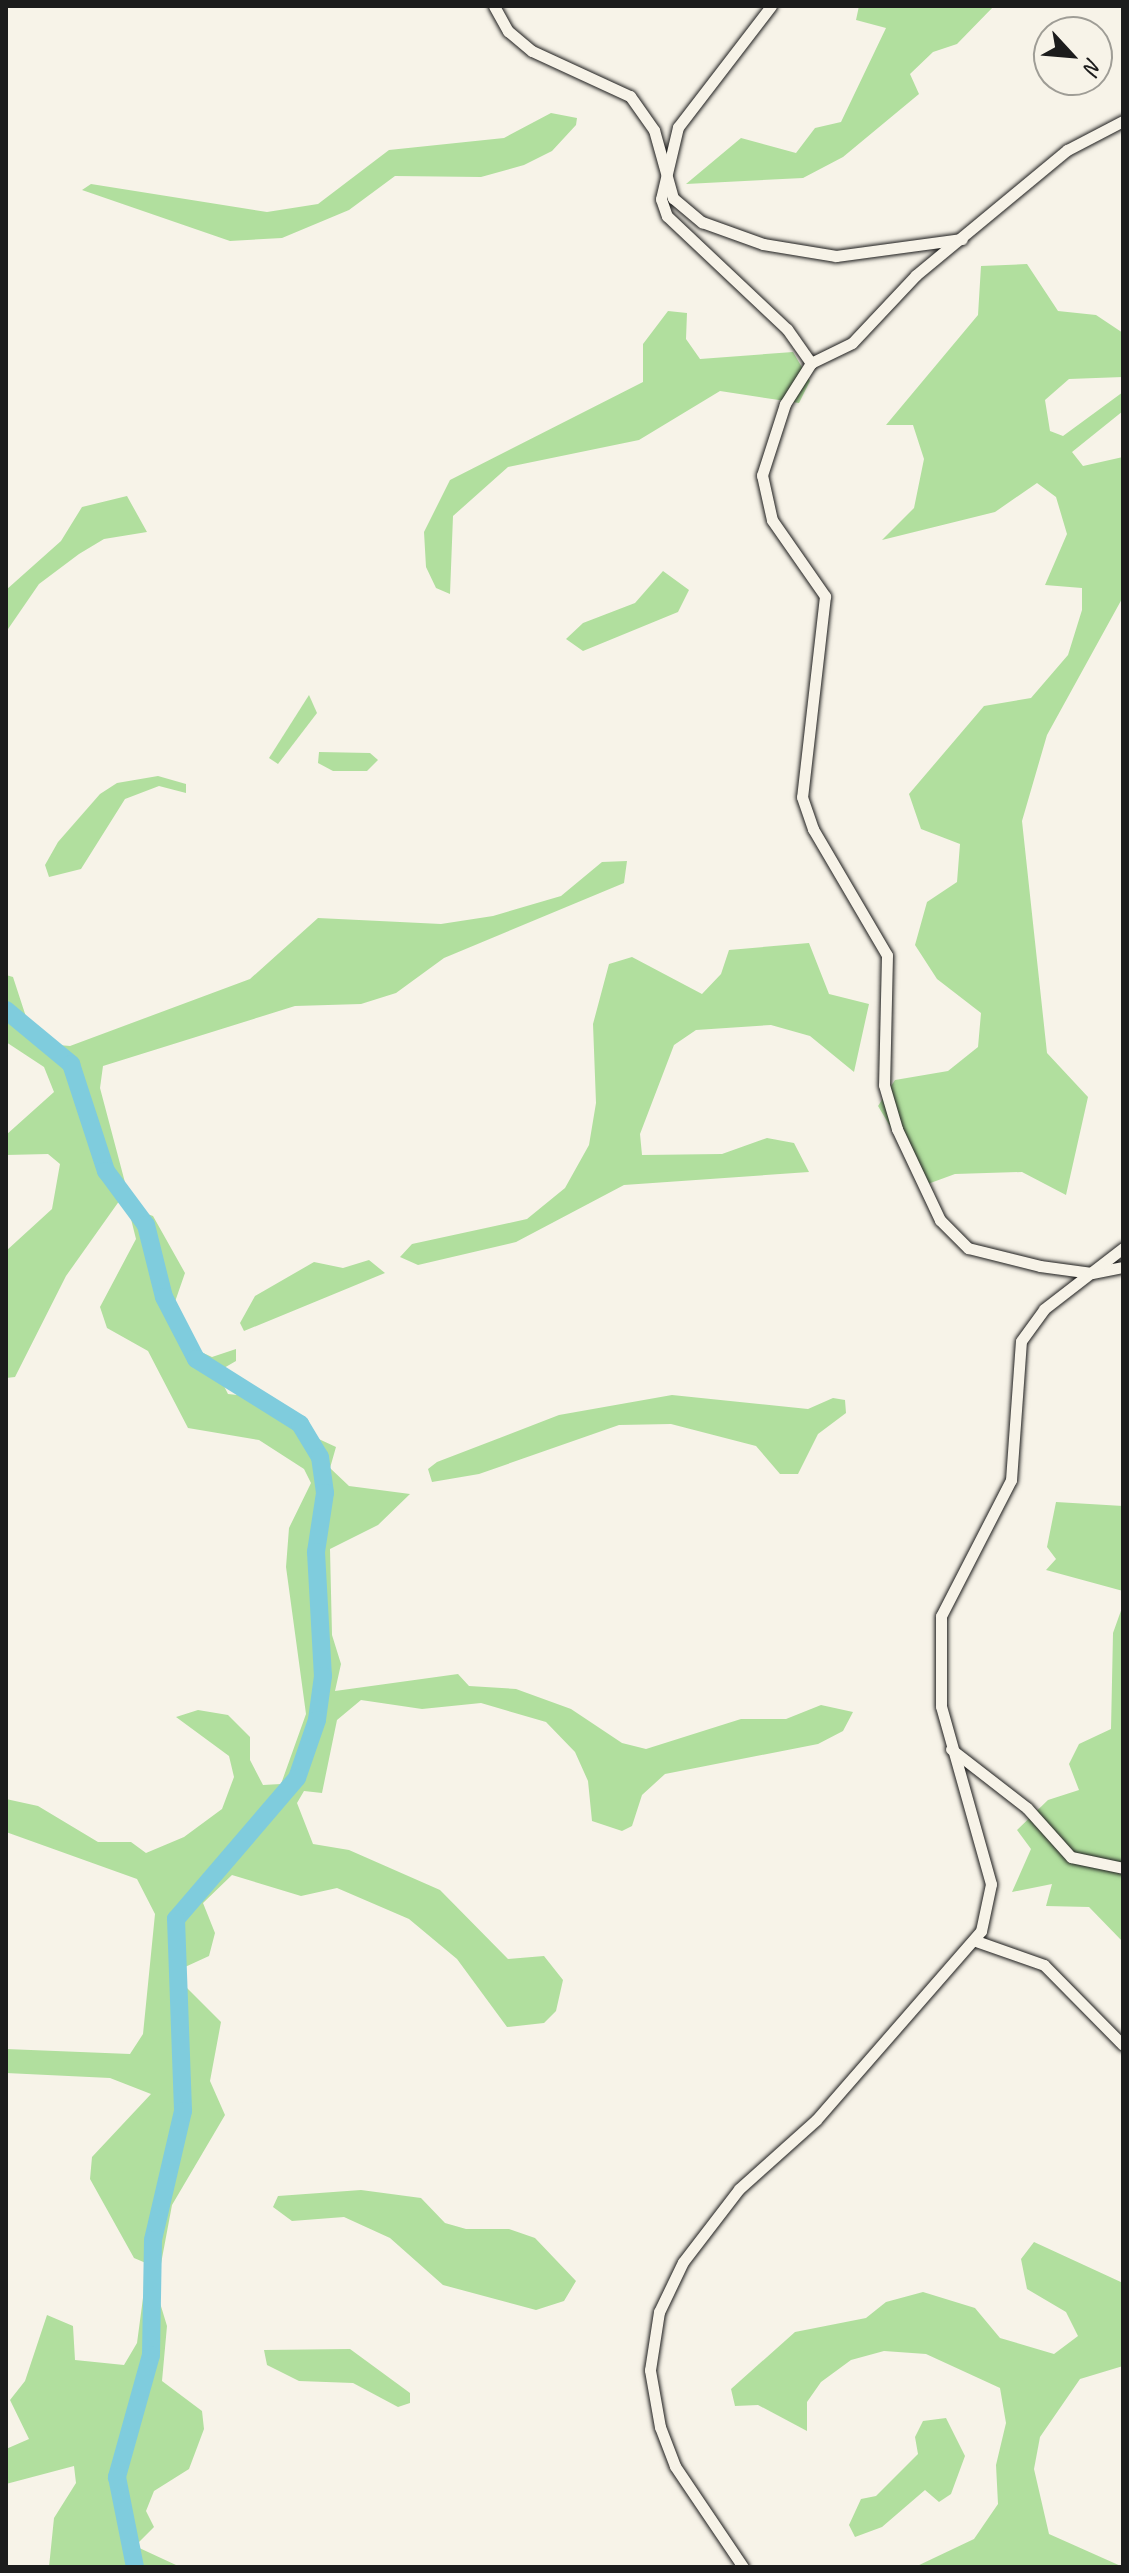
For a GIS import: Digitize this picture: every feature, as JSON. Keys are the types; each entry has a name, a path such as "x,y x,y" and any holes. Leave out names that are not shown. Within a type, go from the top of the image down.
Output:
{"street":[{"path":"494,6 532,51 630,96 654,130 673,198 689,214 763,244 836,256 966,238"},
{"path":"771,6 689,108 666,169 661,199 667,216 787,329 811,363"},
{"path":"1123,121 1067,150 966,238 916,275 852,343 811,363 766,450 763,495 825,596 802,797 813,829 887,955 889,1108 957,1240 998,1259 1092,1273 1123,1267"},
{"path":"743,2567 675,2466 660,2427 650,2370 659,2312 683,2262 739,2189 816,2120 976,1941 991,1884 950,1749 938,1633 947,1599 1011,1480 1021,1341 1034,1318 1123,1248"},
{"path":"950,1749 1027,1808 1071,1857 1123,1868"},
{"path":"976,1941 1044,1965 1123,2045"}],"green space":[{"path":"859,6 994,6 957,44 933,52 910,74 919,94 843,157 803,178 686,184 741,138 796,153 815,128 841,122 886,28 856,20"},
{"path":"551,113 577,118 576,125 552,151 524,165 481,177 395,176 349,210 282,238 230,241 82,190 91,184 267,212 318,204 389,150 504,138"},
{"path":"1027,264 1058,311 1096,315 1123,333 1123,377 1069,379 1045,400 1050,431 1063,436 1123,392 1123,411 1072,452 1083,466 1123,457 1123,597 1047,735 1022,821 1047,1053 1088,1097 1066,1195 1022,1172 955,1174 925,1185 878,1106 895,1080 948,1071 978,1047 981,1013 937,979 915,945 927,902 957,882 960,844 921,829 909,794 984,706 1031,698 1068,655 1082,610 1082,588 1045,585 1067,534 1056,497 1037,483 995,512 882,540 914,508 924,459 913,425 886,425 978,315 981,266"},
{"path":"668,311 687,313 686,339 700,359 793,352 810,381 799,403 720,391 639,440 508,467 453,516 450,594 436,588 426,567 424,532 450,480 643,382 643,344"},
{"path":"127,496 147,532 104,539 79,554 39,584 6,632 6,590 61,541 82,507"},
{"path":"663,571 689,590 678,612 583,651 566,639 583,623 635,603"},
{"path":"309,695 317,713 278,764 269,758"},
{"path":"319,752 370,753 378,760 367,771 333,771 318,763"},
{"path":"158,776 186,784 186,793 159,786 125,799 81,869 49,877 45,865 58,842 100,794 117,783"},
{"path":"627,861 624,883 444,958 396,993 361,1004 295,1006 103,1066 100,1088 127,1190 66,1276 15,1377 6,1378 6,1251 52,1209 60,1164 48,1154 6,1155 6,1135 54,1092 44,1067 6,1042 6,975 13,977 30,1029 47,1044 70,1046 250,979 318,918 441,924 493,916 561,896 602,862"},
{"path":"809,943 829,994 869,1004 854,1072 810,1036 771,1025 696,1030 674,1045 640,1134 642,1155 722,1154 767,1138 794,1143 809,1172 624,1185 516,1242 418,1265 400,1257 412,1244 527,1219 565,1188 589,1145 596,1103 593,1024 609,964 632,957 702,994 721,974 729,950"},
{"path":"128,1207 153,1216 185,1273 169,1319 201,1352 212,1357 236,1349 236,1361 217,1372 228,1394 257,1397 280,1421 336,1447 330,1468 349,1486 410,1494 378,1525 330,1549 332,1635 341,1664 335,1691 458,1674 469,1686 516,1689 571,1709 622,1743 646,1749 741,1719 786,1719 821,1705 853,1712 843,1731 818,1744 665,1774 642,1795 632,1826 622,1831 592,1821 588,1781 575,1752 546,1722 481,1703 422,1709 361,1700 337,1720 322,1793 304,1791 297,1803 313,1844 349,1850 440,1890 508,1959 544,1956 563,1980 556,2011 544,2023 507,2027 457,1959 409,1919 337,1888 301,1896 232,1875 203,1903 215,1933 209,1956 185,1967 180,1981 221,2022 210,2081 225,2115 172,2205 160,2269 134,2258 90,2179 92,2157 151,2094 110,2078 6,2073 6,2049 130,2054 143,2034 155,1914 137,1879 6,1832 6,1799 38,1806 98,1842 131,1842 146,1853 184,1837 222,1809 234,1777 229,1756 176,1717 198,1710 228,1715 250,1737 250,1760 263,1785 281,1784 306,1714 286,1567 289,1528 311,1483 304,1469 259,1440 188,1428 148,1351 107,1328 100,1307 136,1239"},
{"path":"369,1260 385,1273 244,1331 240,1323 255,1296 314,1262 343,1268"},
{"path":"672,1395 808,1409 833,1398 845,1400 846,1413 818,1434 798,1474 780,1474 756,1446 671,1424 619,1425 479,1474 432,1482 428,1469 437,1462 559,1415"},
{"path":"1056,1502 1123,1506 1123,1591 1046,1570 1056,1559 1047,1547"},
{"path":"1123,1605 1123,1942 1089,1907 1046,1906 1052,1884 1012,1892 1031,1849 1017,1830 1048,1800 1079,1790 1069,1764 1079,1744 1111,1729 1113,1633"},
{"path":"361,2190 421,2198 445,2223 466,2229 509,2229 535,2238 576,2281 564,2301 536,2310 443,2285 390,2238 344,2217 292,2221 273,2207 278,2196"},
{"path":"1034,2242 1123,2283 1123,2366 1080,2379 1040,2437 1034,2469 1049,2534 1123,2567 915,2567 974,2539 998,2504 996,2465 1006,2423 1000,2388 926,2354 884,2351 851,2360 821,2382 807,2402 807,2431 758,2405 735,2406 731,2389 795,2332 866,2318 886,2302 923,2292 975,2308 1000,2338 1054,2354 1078,2336 1066,2312 1027,2289 1021,2259"},
{"path":"157,2293 167,2326 162,2381 202,2411 204,2429 189,2469 154,2491 146,2511 154,2527 135,2546 176,2565 49,2567 54,2518 76,2483 74,2466 6,2484 6,2449 29,2439 10,2400 25,2381 47,2315 73,2326 75,2360 124,2365 137,2343 143,2298"},
{"path":"350,2349 410,2393 410,2403 398,2407 353,2383 299,2381 267,2365 264,2350"},
{"path":"946,2418 965,2456 951,2494 939,2502 925,2490 882,2527 855,2537 849,2525 861,2499 876,2496 918,2454 915,2437 923,2421"}],"waterway":[{"path":"6,1010 71,1064 106,1171 146,1225 164,1297 196,1359 300,1424 320,1457 325,1493 316,1552 323,1676 317,1720 297,1778 176,1919 183,2111 153,2240 151,2355 117,2477 135,2567"}]}
